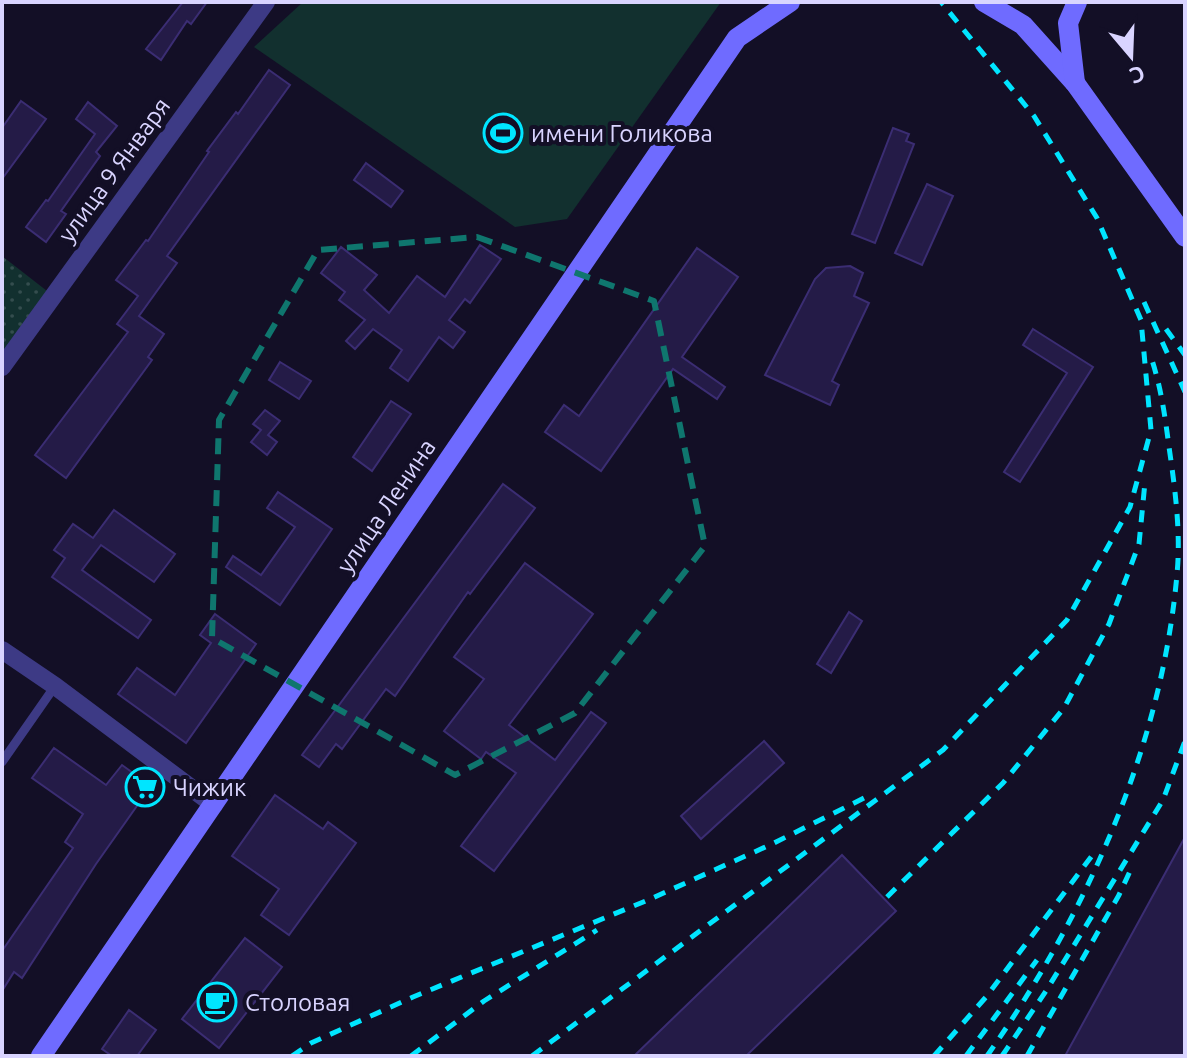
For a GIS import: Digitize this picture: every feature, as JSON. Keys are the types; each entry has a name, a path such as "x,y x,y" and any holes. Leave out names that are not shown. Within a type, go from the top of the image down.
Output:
{"street":[{"name":"улица 9 Января","path":"2,367 266,2"},
{"name":"улица Ленина","path":"41,1056 737,38 790,2"},
{"path":"984,2 1023,25 1075,83 1185,237"},
{"path":"1075,83 1068,23 1077,2"},
{"path":"2,650 214,805"}],"lane":[{"path":"2,762 55,686"}],"highlighted area":[{"path":"477,237 654,301 705,546 575,713 455,775 212,638 219,420 318,250"}],"green space":[{"name":"имени Голикова","path":"303,2 721,2 567,219 515,227 254,47"},
{"path":"2,256 47,291 2,353"}],"building":[{"path":"183,2 207,2 191,24 187,21 161,60 146,49"},
{"path":"269,70 290,85 167,256 177,263 139,316 164,334 148,357 152,360 66,478 35,455 128,332 117,324 138,296 116,280 148,241 207,151"},
{"path":"21,101 46,119 2,179 2,128"},
{"path":"88,102 117,126 96,152 100,156 61,211 66,214 46,242 26,227 95,134 76,119"},
{"path":"893,128 909,134 906,141 914,144 875,243 852,234"},
{"path":"366,163 403,191 391,207 354,180"},
{"path":"927,184 953,196 922,265 895,253"},
{"path":"480,245 501,259 470,303 465,299 449,320 465,332 453,348 439,337 408,381 390,368 402,350 373,329 355,349 346,341 365,320 339,300 345,292 321,273 341,247 377,275 364,290 389,313 417,276 445,297"},
{"path":"697,248 738,277 682,357 725,387 717,399 673,369 601,471 545,432 564,405 579,416"},
{"path":"850,266 863,273 854,296 869,303 832,381 839,385 830,405 765,375 815,279 826,268"},
{"path":"1033,329 1093,367 1020,482 1004,472 1067,373 1023,345"},
{"path":"280,362 311,381 299,399 269,380"},
{"path":"391,401 411,414 372,471 353,457"},
{"path":"265,410 280,421 268,435 277,442 267,455 251,442 261,430 253,424"},
{"path":"503,484 535,508 470,594 468,592 395,696 386,689 342,749 336,744 319,767 302,755"},
{"path":"278,492 332,529 280,605 226,567 233,556 261,575 295,527 267,508"},
{"path":"114,510 175,554 154,582 101,545 82,570 151,620 138,638 52,577 65,558 54,550 73,524 93,538"},
{"path":"525,563 593,614 509,725 555,760 591,712 606,723 494,871 461,846 516,773 486,752 481,759 444,731 484,679 454,657"},
{"path":"849,612 862,621 831,673 817,664"},
{"path":"215,614 256,644 186,743 118,694 137,668 175,695 211,643 200,635"},
{"path":"764,741 784,763 701,839 681,816"},
{"path":"54,748 106,785 122,765 151,786 22,978 14,972 2,991 2,951 73,848 65,842 83,814 32,778"},
{"path":"275,795 323,829 328,822 356,843 289,935 261,915 279,889 232,856"},
{"path":"1185,837 1185,1056 1065,1056"},
{"path":"842,855 896,911 746,1056 634,1056"},
{"path":"245,938 282,967 219,1048 182,1019"},
{"path":"129,1010 156,1030 137,1056 112,1056 102,1049"}],"railway":[{"path":"532,1056 943,750 1067,620 1130,507 1151,430 1141,320 1097,218 1034,116 941,2"},
{"path":"1144,302 1185,392"},
{"path":"1166,329 1185,355"},
{"path":"987,1056 1023,1002 1087,887 1114,827 1155,702 1169,639 1178,543 1166,424 1151,357"},
{"path":"887,897 1003,783 1064,708 1109,624 1139,544 1145,482"},
{"path":"1002,1056 1046,991 1163,800 1185,741"},
{"path":"292,1056 311,1043 413,997 648,900 868,796"},
{"path":"934,1056 986,997 1094,853"},
{"path":"1027,1056 1131,869"},
{"path":"411,1056 484,1001 597,930"},
{"path":"966,1056 1037,960"}],"place":[{"name":"имени Голикова","path":"503,133"},
{"name":"Чижик","path":"145,787"},
{"name":"Столовая","path":"217,1002"}]}
